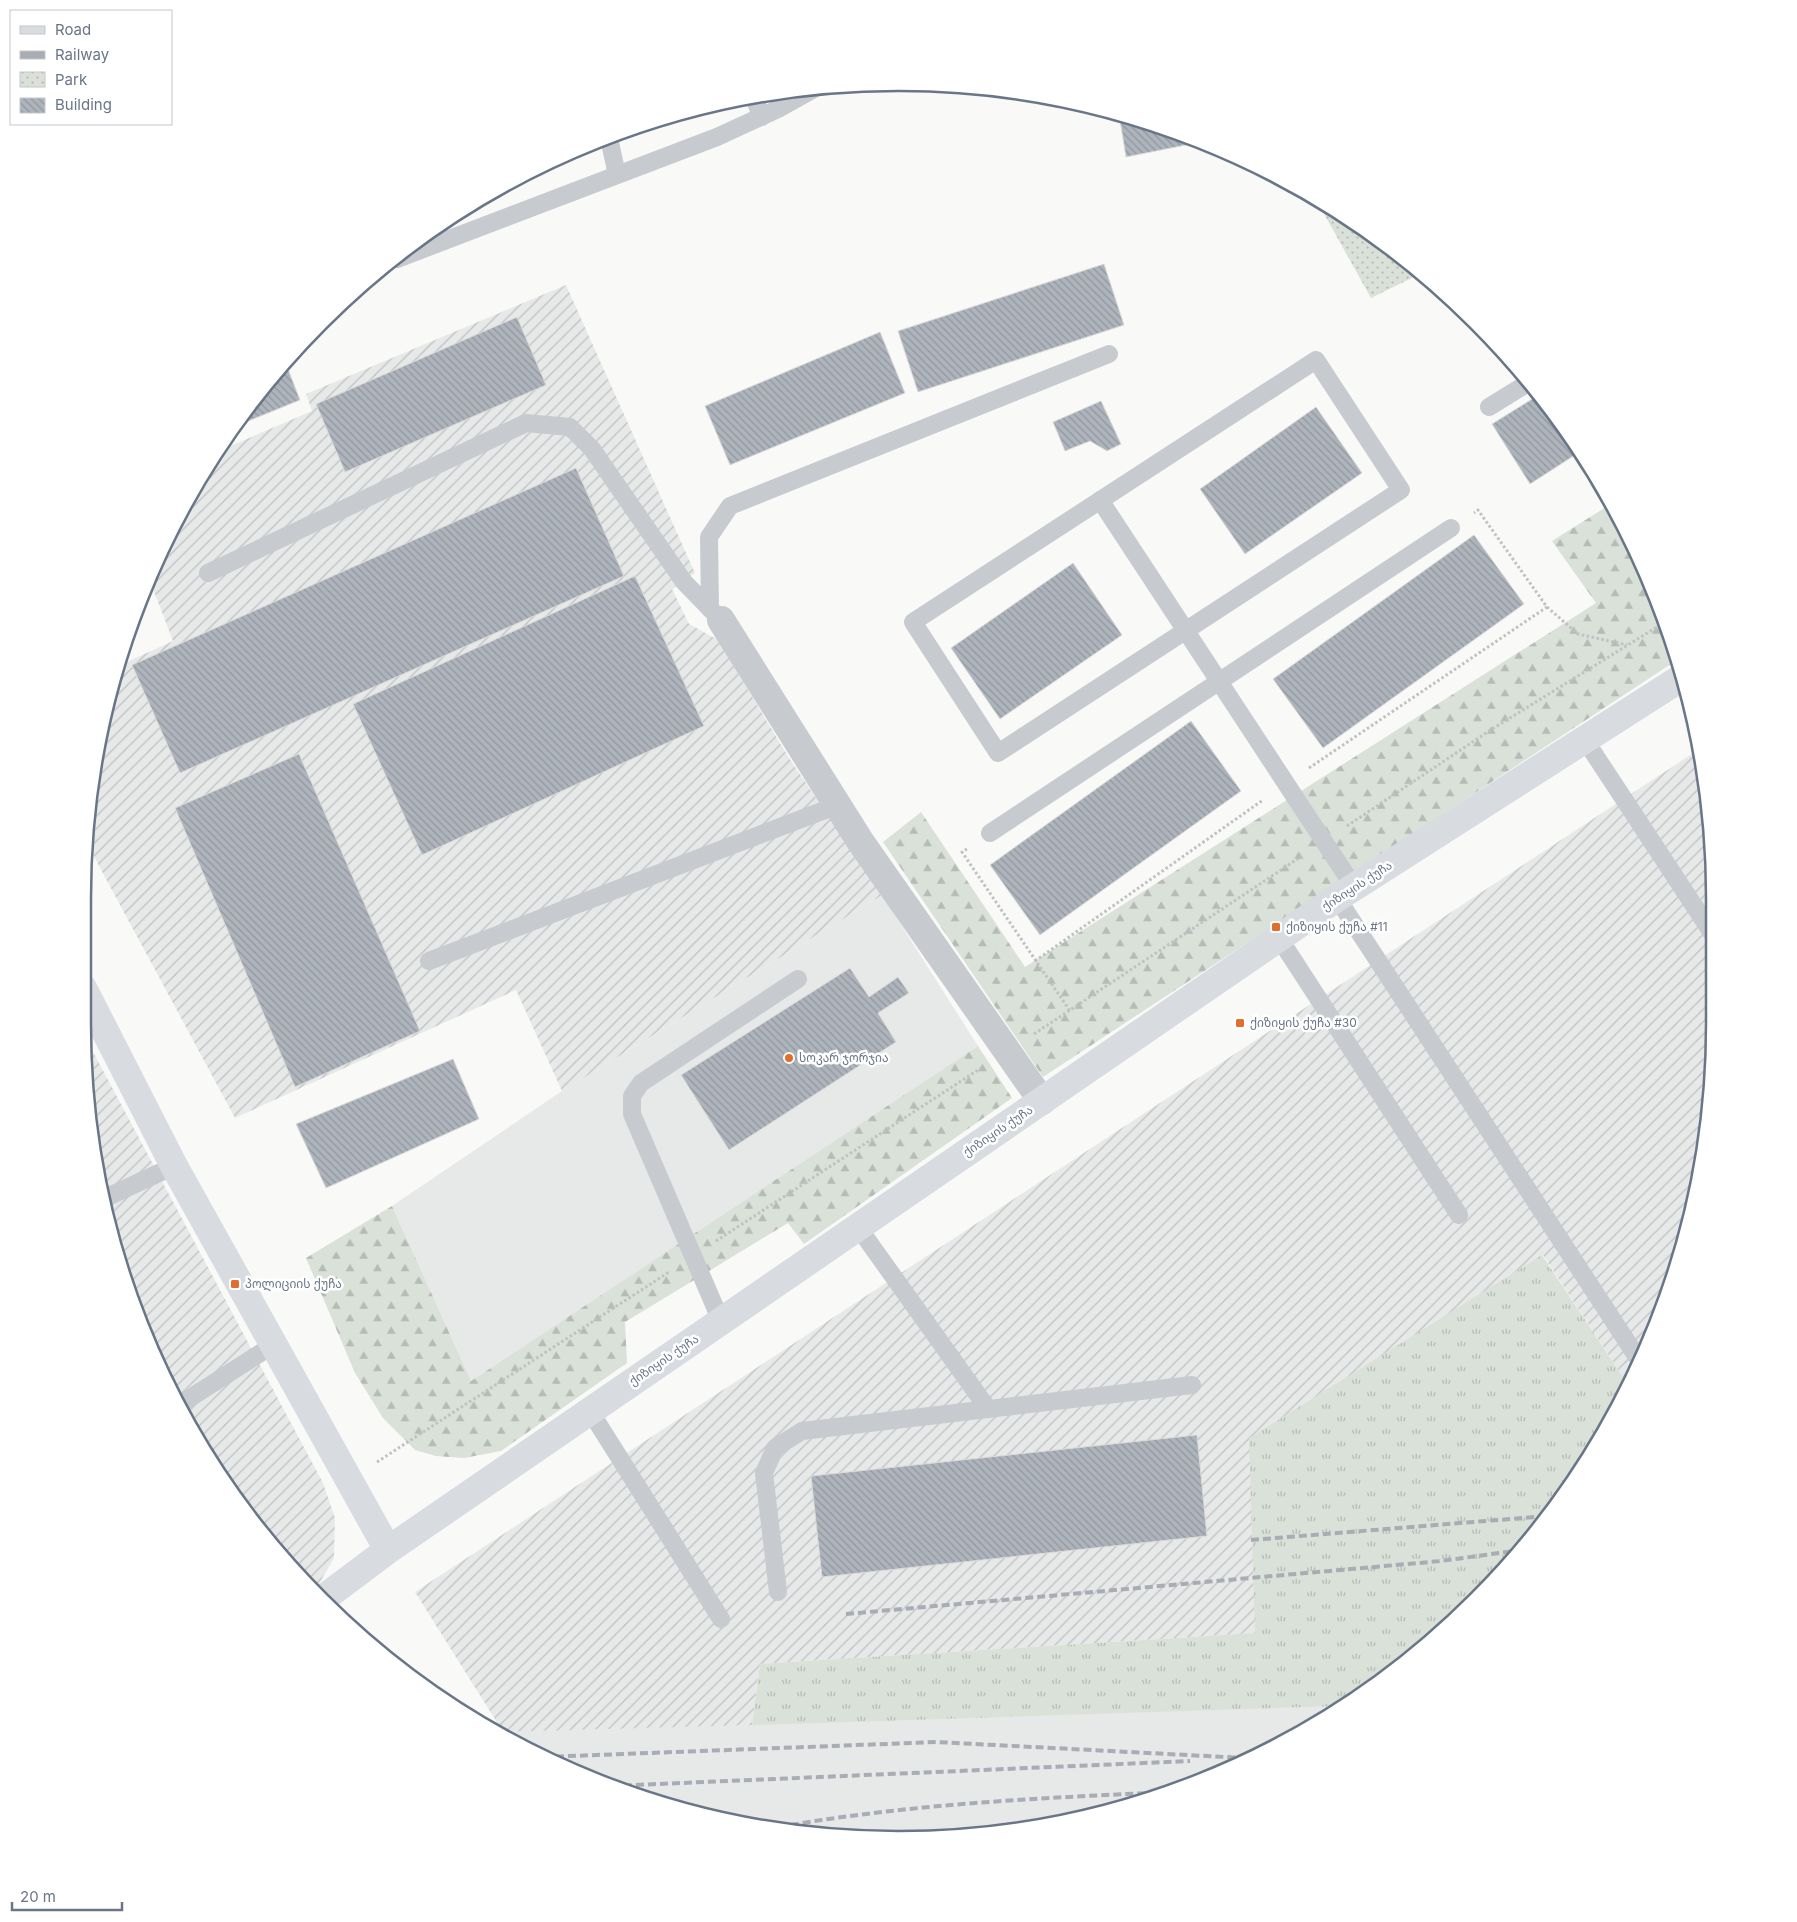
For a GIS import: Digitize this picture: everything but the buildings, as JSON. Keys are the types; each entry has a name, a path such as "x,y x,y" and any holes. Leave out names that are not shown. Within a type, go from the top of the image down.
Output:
{"street":[{"path":"715,615 860,841 1042,1101"},
{"name":"ქიზიყის ქუჩა","path":"329,1595 388,1550 1345,893 1676,682"},
{"path":"91,1004 174,1166 388,1550"}],"lane":[{"path":"433,240 617,175 717,137 762,117 798,98"},
{"path":"757,104 762,117"},
{"path":"611,145 617,175"},
{"path":"715,615 709,537 730,506 1110,354"},
{"path":"1316,360 1401,490 1186,630 998,753 913,622 1316,360"},
{"path":"1489,407 1522,387"},
{"path":"208,573 526,422 570,427 592,449 684,582 715,615"},
{"path":"1100,500 1286,783 1345,893 1635,1353"},
{"path":"990,833 1220,683 1451,528"},
{"path":"1585,740 1706,924"},
{"path":"429,961 838,805"},
{"path":"1279,938 1459,1215"},
{"path":"720,1321 632,1114 632,1096 641,1083 798,979"},
{"path":"110,1195 174,1166"},
{"path":"858,1227 988,1409"},
{"path":"185,1402 273,1345"},
{"path":"778,1592 764,1473 775,1448 802,1431 1192,1385"},
{"path":"590,1411 721,1619"}],"path":[{"path":"1451,528 1478,510 1547,607 1578,634 1628,645"},
{"path":"1035,961 1286,783 1547,607"},
{"path":"990,833 962,852 1070,1011"}],"shaded area":[{"path":"566,285 695,573 672,589 689,624 718,640 789,758 882,895 562,1091 516,990 235,1118 93,854 98,793 107,741 127,662 173,641 153,589 174,541 199,495 230,446 312,411 306,394"},
{"path":"1692,754 1699,793 1706,898 1706,1024 1699,1129 1690,1181 1663,1283 1624,1379 1543,1255 1250,1438 1255,1633 760,1664 752,1725 511,1732 499,1725 415,1592"},
{"path":"882,895 978,1046 471,1381 392,1206 562,1091"},
{"path":"92,1050 323,1483 335,1518 334,1558 319,1584 258,1515 227,1472 199,1427 174,1381 134,1283 119,1232 107,1181 98,1129"},
{"path":"1329,1706 1256,1748 1158,1788 1107,1803 1056,1815 1004,1824 898,1831 793,1824 741,1815 690,1803 639,1788 590,1769 541,1748 511,1732"}],"green space":[{"path":"1323,212 1390,258 1413,277 1371,298"},
{"path":"1605,508 1623,541 1644,590 1670,664 1043,1077 883,842 921,812 1025,967 1596,603 1552,541"},
{"path":"978,1046 1012,1098 804,1244 788,1223 625,1322 627,1363 501,1451 464,1458 436,1456 415,1450 383,1418 355,1373 306,1258 392,1206 471,1381"},
{"path":"1542,1255 1624,1379 1598,1427 1570,1472 1539,1515 1505,1556 1431,1630 1390,1664 1329,1706 752,1725 760,1664 1255,1633 1249,1438"}],"railway":[{"path":"1251,1540 1538,1517"},
{"path":"846,1614 1441,1561 1509,1552"},
{"path":"561,1756 937,1742 1234,1757"},
{"path":"632,1785 1190,1761"},
{"path":"796,1824 925,1807 1139,1794"}],"place":[{"name":"ქიზიყის ქუჩა #11","path":"1276,927"},
{"name":"ქიზიყის ქუჩა #30","path":"1240,1023"},
{"name":"სოკარ ჯორჯია","path":"789,1058"},
{"name":"პოლიციის ქუჩა","path":"235,1284"}]}
